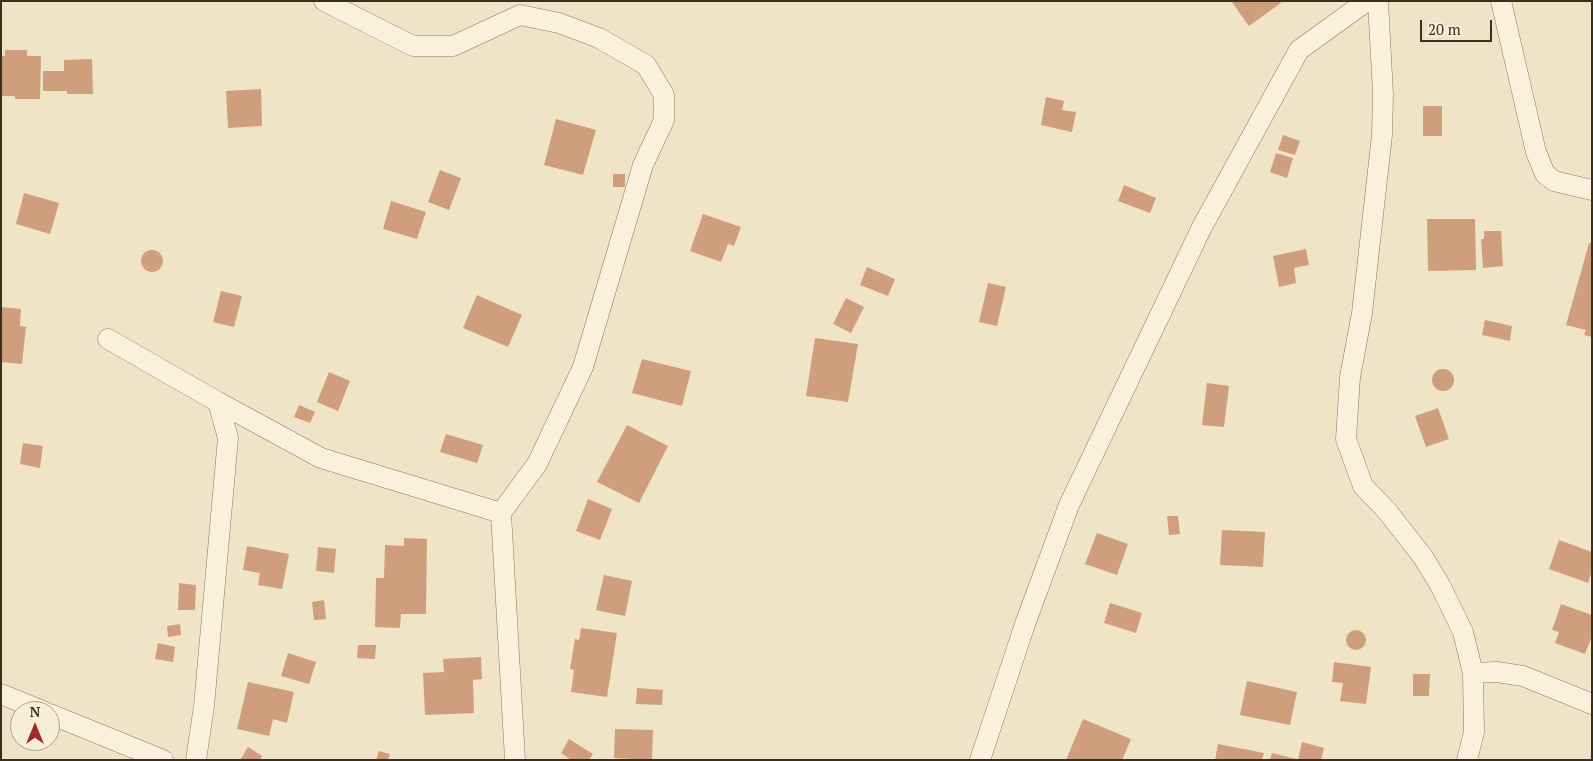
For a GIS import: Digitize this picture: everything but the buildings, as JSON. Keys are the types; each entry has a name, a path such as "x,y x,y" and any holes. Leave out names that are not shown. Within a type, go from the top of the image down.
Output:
{"street":[{"path":"324,1 413,46 453,46 520,15 559,23 599,38 646,65 664,95 664,120 643,166 582,367 537,464 501,513 515,760"},
{"path":"980,760 1025,624 1069,505 1202,227 1299,50 1367,1"},
{"path":"1378,1 1383,94 1382,135 1362,313 1350,377 1346,439 1363,486 1387,511 1423,557 1440,585 1463,632 1473,673 1474,732 1467,760"},
{"path":"1501,1 1536,152 1546,174 1554,181 1592,190"},
{"path":"108,339 321,458 501,513"},
{"path":"196,760 204,706 228,438 218,402"},
{"path":"1473,673 1497,672 1523,676 1592,704"},
{"path":"1,694 18,701"},
{"path":"60,718 163,760"}]}
